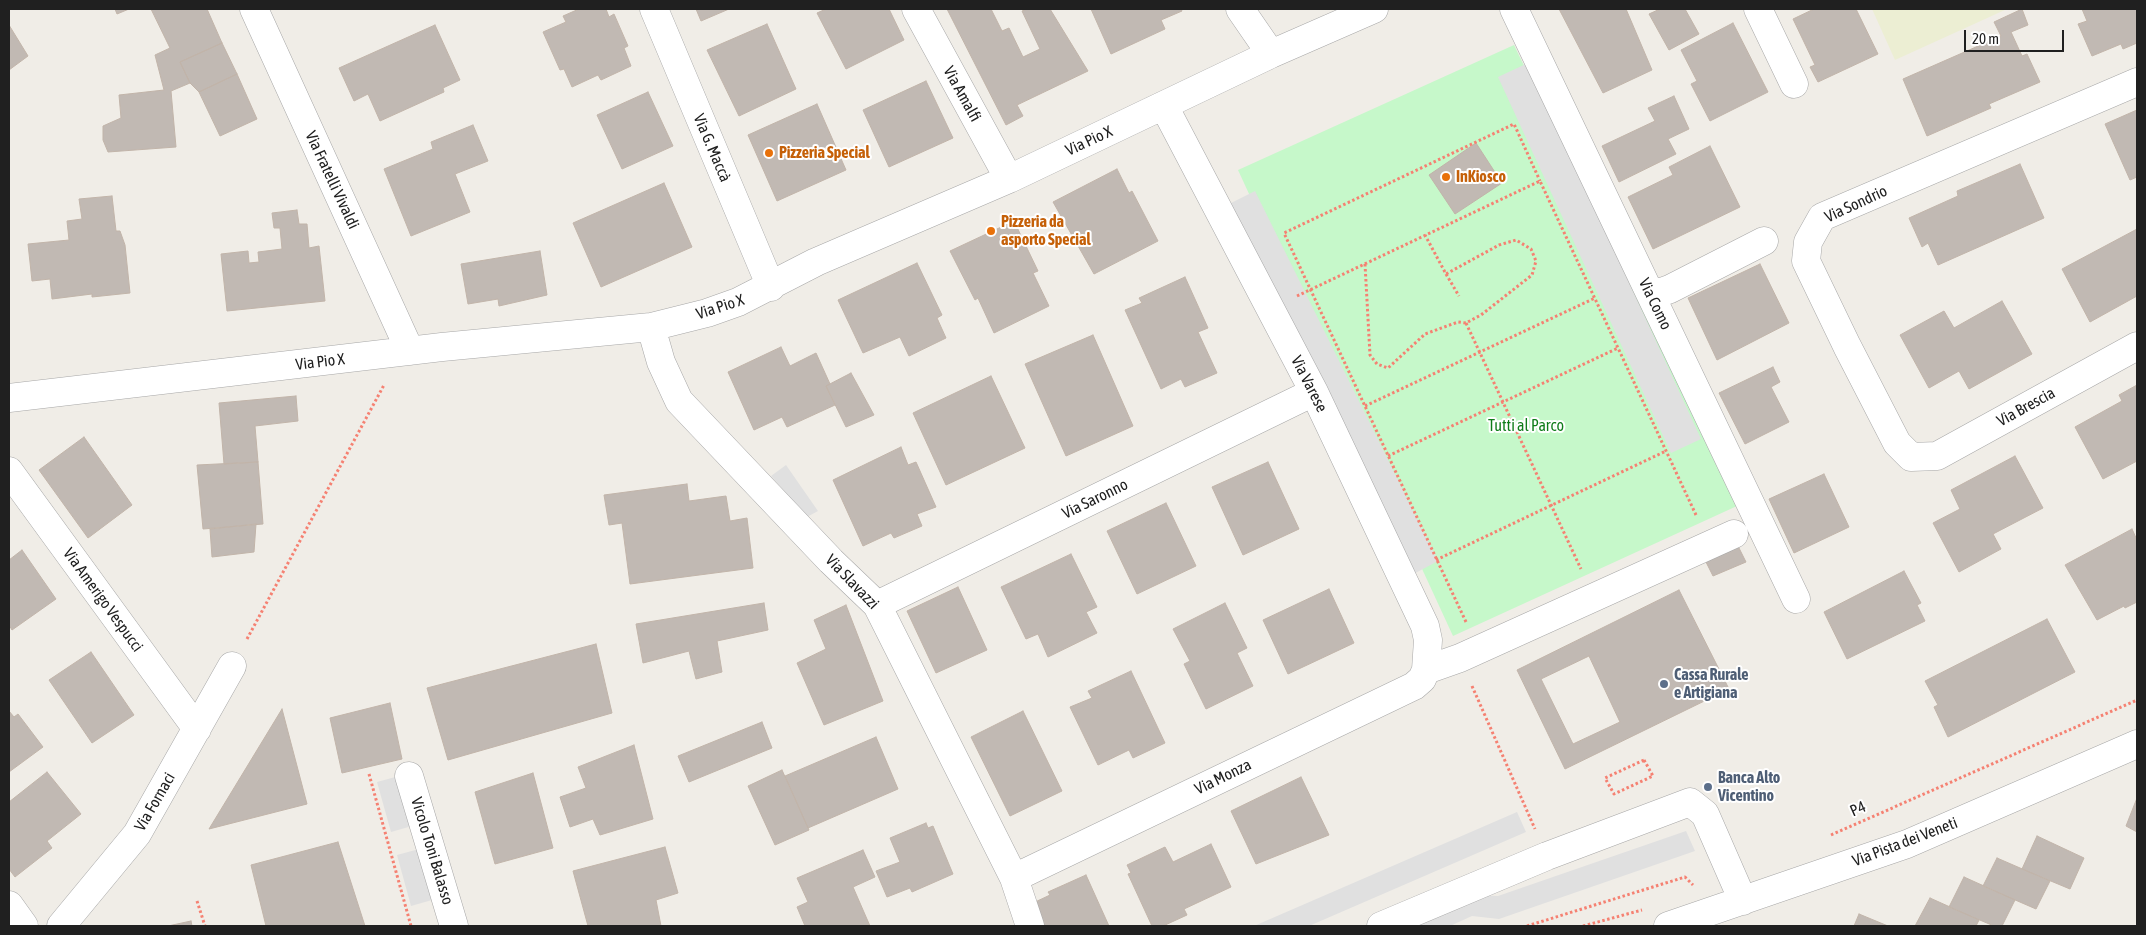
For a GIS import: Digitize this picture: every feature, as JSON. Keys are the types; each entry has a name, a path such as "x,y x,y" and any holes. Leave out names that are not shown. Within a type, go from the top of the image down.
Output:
{"street":[{"name":"Via Fratelli Vivaldi","path":"254,9 410,351"},
{"name":"Via G. Maccà","path":"654,9 771,287"},
{"name":"Via Amalfi","path":"916,9 1009,179"},
{"path":"1240,9 1271,54"},
{"name":"Via Pio X","path":"9,398 410,351 651,326 715,310 771,287 816,262 1009,179 1271,54 1374,9"},
{"name":"Via Como","path":"1514,9 1796,599"},
{"path":"1758,9 1794,84"},
{"name":"Via Sondrio","path":"1911,456 1897,442 1847,346 1806,261 1808,242 1822,217 2137,82"},
{"name":"Via Varese","path":"1164,106 1314,392 1425,626 1428,640 1426,670"},
{"path":"1648,289 1659,292 1670,289 1764,241"},
{"name":"Via Slavazzi","path":"651,326 661,362 679,401 832,561 877,605 1014,878 1030,926"},
{"name":"Via Brescia","path":"1911,456 1937,456 2137,346"},
{"name":"Via Saronno","path":"877,605 1314,392"},
{"name":"Via Amerigo Vespucci","path":"9,472 197,730"},
{"path":"1426,670 1460,658 1734,534"},
{"name":"Via Fornaci","path":"61,926 137,834 232,666"},
{"name":"Via Monza","path":"1014,878 1414,686 1422,679 1426,670"},
{"name":"Via Pista dei Veneti","path":"1668,926 1738,889 1908,844 2137,744"},
{"name":"Vicolo Toni Balasso","path":"409,776 454,926"},
{"path":"1381,926 1547,856 1690,802 1705,814 1738,889"},
{"path":"9,905 24,926"}],"path":[{"path":"1466,623 1284,233 1514,124 1696,515"},
{"path":"1270,308 1540,181"},
{"path":"1425,235 1458,296"},
{"path":"1365,264 1370,355 1377,364 1388,368 1425,334 1458,322 1466,323 1481,315 1532,275 1536,262 1531,249 1516,240 1508,241 1446,274"},
{"path":"1365,406 1595,298"},
{"path":"1466,323 1581,569"},
{"path":"1388,456 1618,348"},
{"path":"232,666 389,376 410,351"},
{"path":"1436,560 1666,451"},
{"path":"1460,658 1547,856"},
{"name":"P4","path":"1823,838 2137,700"},
{"path":"1644,760 1653,776 1614,794 1605,778 1644,760"},
{"path":"369,774 411,926"},
{"path":"1527,926 1685,877 1700,893 1738,889"},
{"path":"197,901 205,926"},
{"path":"1583,926 1646,908"}],"green space":[{"path":"1872,9 2007,9 1895,60"},
{"name":"Tutti al Parco","path":"1514,45 1737,506 1453,636 1238,170"}],"shaded area":[{"path":"1528,63 1701,439 1671,453 1498,77"},
{"path":"1255,191 1438,561 1408,577 1225,206"},
{"path":"786,465 818,511 807,517 771,476"},
{"path":"399,776 412,826 391,832 377,782"},
{"path":"1517,812 1526,832 1309,926 1254,926"},
{"path":"1686,831 1695,851 1499,919 1472,916 1450,926 1389,926 1462,895 1498,896"},
{"path":"419,849 432,900 411,906 397,855"}],"building":[{"path":"115,9 129,9 117,14"},
{"path":"151,9 207,9 222,43 180,62 190,83 171,91 176,147 108,152 103,140 103,126 121,118 119,95 164,90 155,55 170,48"},
{"path":"579,9 606,9 609,17 614,14 628,46 624,48 631,66 601,80 598,75 572,87 564,69 560,70 543,32 566,22 563,16"},
{"path":"696,9 729,9 701,21"},
{"path":"826,9 889,9 904,40 846,69 817,13"},
{"path":"947,9 991,9 1002,31 1009,28 1023,57 1040,49 1022,11 1027,9 1050,9 1088,71 1017,105 1023,116 1006,125"},
{"path":"1091,9 1181,9 1182,11 1161,20 1165,29 1111,54"},
{"path":"1559,9 1626,9 1652,70 1603,93"},
{"path":"1660,9 1685,9 1699,34 1669,50 1649,14"},
{"path":"1814,9 1856,9 1878,54 1818,82 1810,67 1815,65 1793,19"},
{"path":"2022,9 2028,25 2011,32 2022,56 2027,54 2040,82 1989,104 1991,108 1927,136 1903,79 2001,36 1994,22"},
{"path":"2082,9 2137,9 2137,43 2123,49 2121,44 2092,56 2078,24 2087,21"},
{"path":"1733,23 1768,92 1710,121 1691,84 1697,81 1681,50"},
{"path":"767,24 796,89 739,116 707,50"},
{"path":"9,25 28,56 9,70"},
{"path":"435,25 460,80 443,88 444,92 380,121 368,94 354,101 339,68"},
{"path":"222,43 237,74 199,92 190,83 180,62"},
{"path":"237,74 257,119 220,136 199,92"},
{"path":"926,81 953,138 889,167 863,110"},
{"path":"648,92 673,146 622,169 597,115"},
{"path":"1674,96 1689,129 1668,139 1676,154 1619,182 1602,146 1655,121 1648,108"},
{"path":"817,104 846,170 777,201 748,135"},
{"path":"2137,110 2137,177 2130,180 2105,124"},
{"path":"473,125 488,161 455,174 470,212 411,236 384,169 433,149 431,142"},
{"path":"1476,143 1502,183 1455,214 1429,175"},
{"path":"1710,146 1740,207 1653,249 1628,197 1673,175 1669,167"},
{"path":"2020,164 2044,218 1938,265 1928,243 1922,247 1909,218 1958,196 1957,191"},
{"path":"1117,169 1129,193 1132,191 1158,241 1094,274 1053,202"},
{"path":"664,183 692,247 601,287 573,223"},
{"path":"112,196 116,231 120,231 125,245 130,293 92,297 92,294 52,299 50,279 32,281 28,244 69,240 67,221 82,219 79,199"},
{"path":"297,210 299,224 307,224 309,248 319,246 325,301 227,311 221,254 248,251 249,263 259,262 258,252 282,249 280,228 274,228 272,213"},
{"path":"1014,221 1038,271 1033,273 1049,306 994,333 978,298 975,300 950,251"},
{"path":"2137,229 2137,296 2090,322 2062,269"},
{"path":"540,251 547,295 499,306 498,299 468,304 461,264"},
{"path":"917,263 942,315 937,318 946,338 909,356 900,337 863,353 838,300"},
{"path":"1760,264 1789,323 1717,360 1688,298"},
{"path":"1185,277 1208,328 1198,332 1217,373 1185,387 1181,379 1161,389 1125,310 1142,303 1139,298"},
{"path":"2002,301 2032,354 1969,389 1959,371 1929,388 1900,335 1944,311 1954,328"},
{"path":"1093,335 1133,426 1066,456 1025,364"},
{"path":"781,347 790,366 816,353 830,384 826,386 835,405 787,427 782,417 754,430 728,372"},
{"path":"1773,367 1780,382 1771,387 1789,422 1745,444 1719,393"},
{"path":"851,373 874,415 846,427 826,386"},
{"path":"991,376 1025,448 946,485 913,413"},
{"path":"2137,385 2137,461 2103,479 2075,427 2122,401 2119,395"},
{"path":"296,396 298,421 255,426 258,462 224,464 219,403"},
{"path":"84,437 132,505 88,538 39,470"},
{"path":"901,447 908,465 916,462 936,507 917,514 922,526 894,538 891,533 863,546 833,480"},
{"path":"2015,456 2043,508 1993,534 2001,549 1959,572 1933,523 1960,509 1951,490"},
{"path":"258,462 263,524 203,529 197,465"},
{"path":"1268,462 1299,529 1243,555 1212,487"},
{"path":"1824,474 1849,527 1794,553 1769,499"},
{"path":"687,484 689,501 726,496 730,521 747,518 753,568 630,584 622,523 609,525 604,495"},
{"path":"1166,503 1196,566 1137,594 1107,531"},
{"path":"256,524 254,552 212,557 210,529"},
{"path":"2132,529 2137,540 2137,602 2125,608 2124,606 2097,620 2065,565"},
{"path":"1735,540 1746,562 1713,576 1701,552"},
{"path":"22,550 56,599 12,630 9,625 9,560"},
{"path":"1071,554 1097,607 1086,612 1097,633 1048,657 1038,634 1026,639 1001,587"},
{"path":"1904,571 1921,603 1917,605 1925,621 1847,659 1824,612"},
{"path":"958,587 987,650 936,673 907,611"},
{"path":"1329,589 1354,643 1288,674 1263,620"},
{"name":"Cassa Rurale e Artigiana","path":"1679,590 1729,689 1565,769 1517,670","holes":["1589,656 1620,722 1573,744 1541,679"]},
{"path":"764,603 768,630 717,641 722,672 696,679 689,651 643,663 636,624"},
{"path":"1225,603 1247,648 1237,653 1253,686 1206,709 1184,664 1190,661 1173,629"},
{"path":"846,605 883,701 824,725 797,663 826,649 814,620"},
{"path":"2047,619 2075,672 1948,737 1934,707 1938,705 1925,681"},
{"path":"596,644 612,713 448,760 427,688"},
{"path":"91,652 134,715 92,743 49,680"},
{"path":"1131,671 1165,743 1133,758 1129,750 1098,765 1070,707 1092,698 1088,691"},
{"path":"390,703 402,759 342,773 330,718"},
{"path":"282,709 307,804 209,829"},
{"path":"9,711 14,717 18,714 43,747 9,772"},
{"path":"1023,711 1062,791 1010,816 971,737"},
{"path":"762,722 772,748 689,782 678,756"},
{"path":"876,737 898,789 808,828 785,776"},
{"path":"634,745 653,819 600,835 593,819 570,827 560,797 586,788 578,767"},
{"path":"782,770 809,830 775,845 748,786"},
{"path":"47,772 81,814 47,841 52,848 15,877 9,869 9,802"},
{"path":"533,773 553,848 495,864 475,792"},
{"path":"1301,777 1329,835 1256,864 1231,811"},
{"path":"2137,798 2137,832 2126,826"},
{"path":"926,823 928,828 933,826 953,874 912,892 910,888 887,897 876,871 900,862 890,838"},
{"path":"2037,836 2084,858 2070,889 2022,869"},
{"path":"338,842 365,926 266,926 251,865"},
{"path":"1211,844 1231,887 1184,909 1187,915 1163,926 1152,926 1128,874 1131,873 1127,865 1165,847 1173,862"},
{"path":"665,847 678,893 656,900 661,926 588,926 573,871"},
{"path":"863,850 875,877 853,887 870,926 805,926 797,907 808,902 797,878"},
{"path":"1997,858 2050,881 2036,909 1983,886"},
{"path":"1086,875 1109,926 1042,926 1031,904 1050,895 1048,892"},
{"path":"1964,877 2015,900 2002,926 1994,926 1949,907"},
{"path":"1930,898 1979,920 1976,926 1915,926"},
{"path":"1859,914 1888,926 1854,926"},
{"path":"191,921 192,926 168,926"}],"place":[{"name":"Pizzeria Special","path":"769,153"},
{"name":"InKiosco","path":"1446,177"},
{"name":"Pizzeria da asporto Special","path":"991,231"},
{"name":"Cassa Rurale e Artigiana","path":"1664,684"},
{"name":"Banca Alto Vicentino","path":"1708,787"}]}
